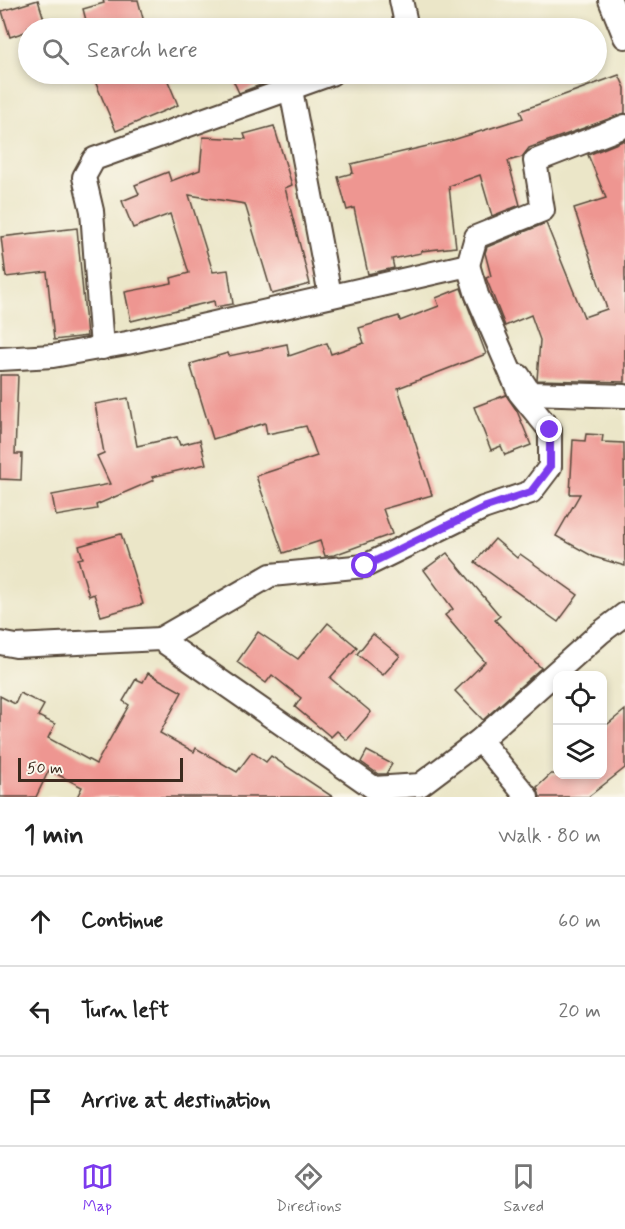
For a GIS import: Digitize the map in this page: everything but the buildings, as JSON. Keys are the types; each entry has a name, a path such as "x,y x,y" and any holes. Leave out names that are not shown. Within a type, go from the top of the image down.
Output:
{"street":[{"path":"401,0 405,18"},
{"path":"610,0 625,37"},
{"path":"102,348 92,211 84,177 94,159 306,84"},
{"path":"291,90 330,296"},
{"path":"0,643 16,646 160,639 271,575 365,566 483,508 531,492 550,467 550,430 519,392 506,355 477,295 468,265 476,237 543,210 535,161 625,126"},
{"path":"0,359 53,356 102,348 468,265"},
{"path":"506,355 530,393 625,396"},
{"path":"160,639 374,788 420,785 480,740 600,633 625,614"},
{"path":"480,740 526,797"}],"route":[{"path":"365,566 483,508 531,492 550,467 550,430"}]}
